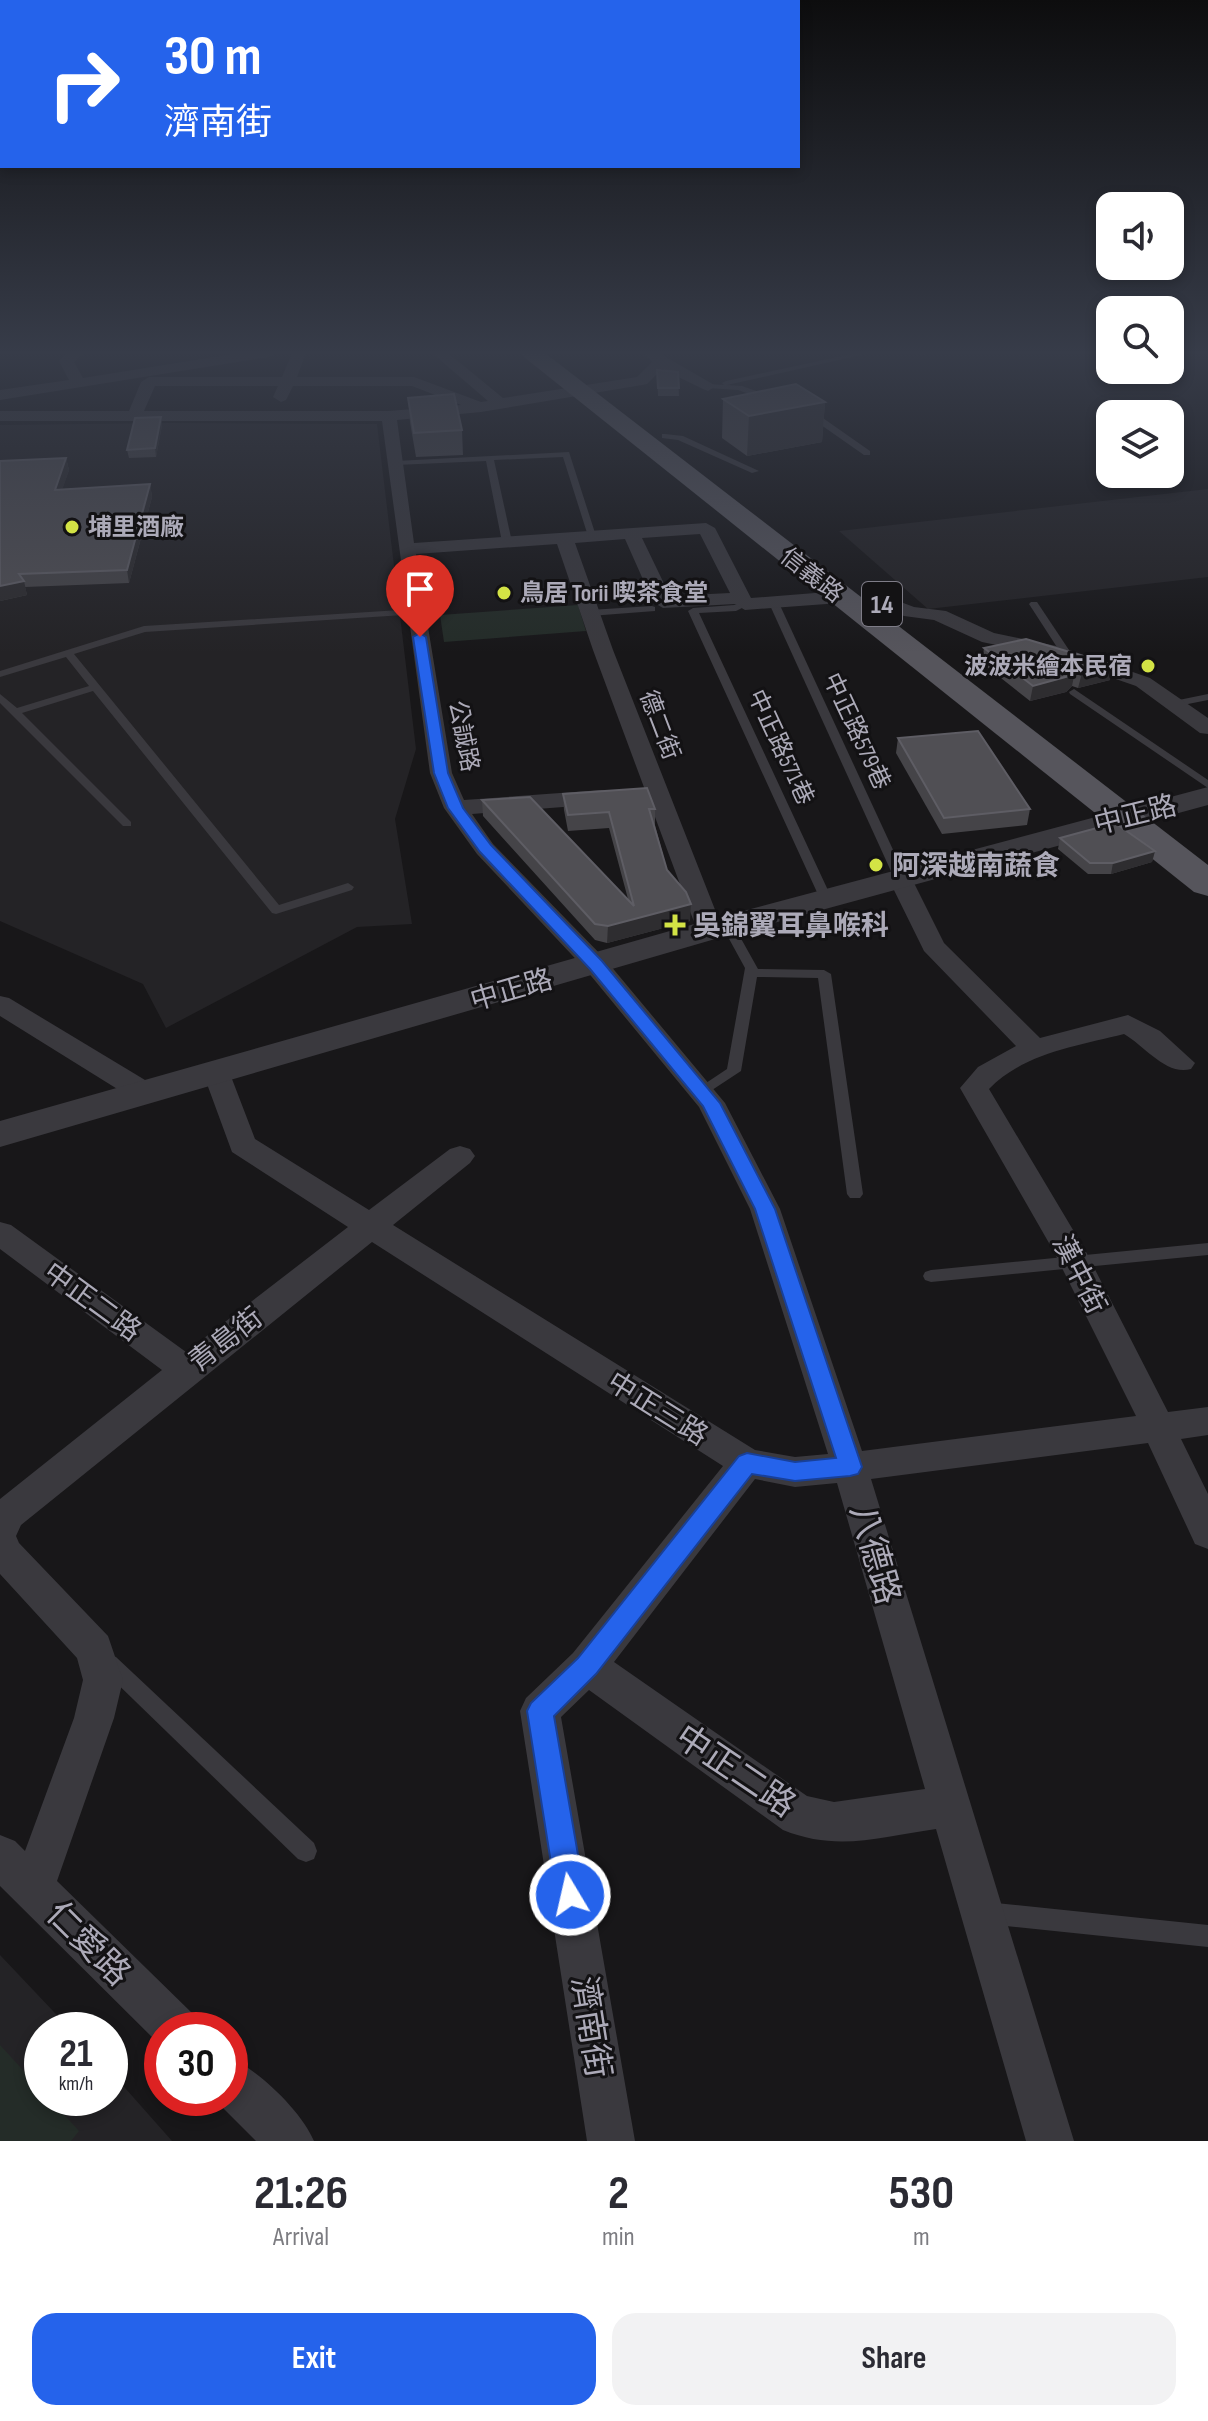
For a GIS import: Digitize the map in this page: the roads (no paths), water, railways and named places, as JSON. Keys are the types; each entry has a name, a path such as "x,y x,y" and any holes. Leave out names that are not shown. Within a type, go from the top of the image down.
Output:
{"main road":[{"name":"信義路","path":"669,453 806,558 874,598 1134,815 1208,884"},
{"name":"信義路","path":"685,453 806,558 840,597 1134,815 1208,859"}],"street":[{"name":"公誠路","path":"394,453 406,549 441,773 456,808 485,849 596,965"},
{"path":"406,549 706,528 743,601"},
{"path":"631,533 663,602 840,597"},
{"name":"德二街","path":"564,538 659,793 719,928"},
{"path":"874,598 911,612 939,615 989,638 1068,656 1143,682 1208,728"},
{"path":"456,808 659,793"},
{"name":"中正路","path":"0,1134 719,928 901,880 1010,846 1208,796"},
{"path":"901,880 933,946 1035,1049 1128,1024 1150,1037 1181,1063"},
{"name":"八德路","path":"596,965 711,1103 765,1209 850,1467 1050,2141"},
{"path":"0,1004 145,1093"},
{"name":"漢中街","path":"1035,1049 986,1072 974,1088 1017,1155 1159,1427 1208,1533"},
{"name":"中正三路","path":"217,1073 242,1145 747,1463 795,1472 850,1467 1208,1421"},
{"name":"青島街","path":"0,1532 5,1516 460,1156"},
{"name":"中正二路","path":"0,1233 186,1370"},
{"name":"濟南街","path":"611,2141 540,1711 587,1666 747,1463"},
{"path":"0,1540 2,1550 94,1649 103,1680 94,1718 33,1888"},
{"name":"中正二路","path":"587,1666 798,1815 834,1823 950,1806"},
{"name":"仁愛路","path":"0,1856 159,2012"},
{"path":"248,2100 290,2141"}],"lane":[{"path":"714,453 755,471"},
{"path":"396,463 566,454 592,536"},
{"path":"490,459 507,542"},
{"name":"中正路571巷","path":"743,601 736,608 693,611 827,901"},
{"name":"中正路579巷","path":"773,601 901,880"},
{"path":"1034,604 1068,656"},
{"path":"590,613 652,609"},
{"path":"0,674 144,629 416,612"},
{"path":"68,653 276,910 348,887"},
{"path":"15,712 95,687"},
{"path":"1074,692 1208,785"},
{"path":"0,697 127,824"},
{"path":"1173,704 1208,697"},
{"path":"701,1091 734,1071 752,968 719,928"},
{"path":"751,973 824,974 855,1194"},
{"path":"931,1276 1208,1249"},
{"path":"94,1649 306,1851"},
{"path":"982,1913 1208,1936"}],"place":[{"name":"埔里酒廠","path":"72,527"},
{"name":"鳥居 Torii 喫茶食堂","path":"504,593"},
{"name":"波波米繪本民宿","path":"1148,666"},
{"name":"阿深越南蔬食","path":"876,865"},
{"name":"吳錦翼耳鼻喉科","path":"675,925"}]}
